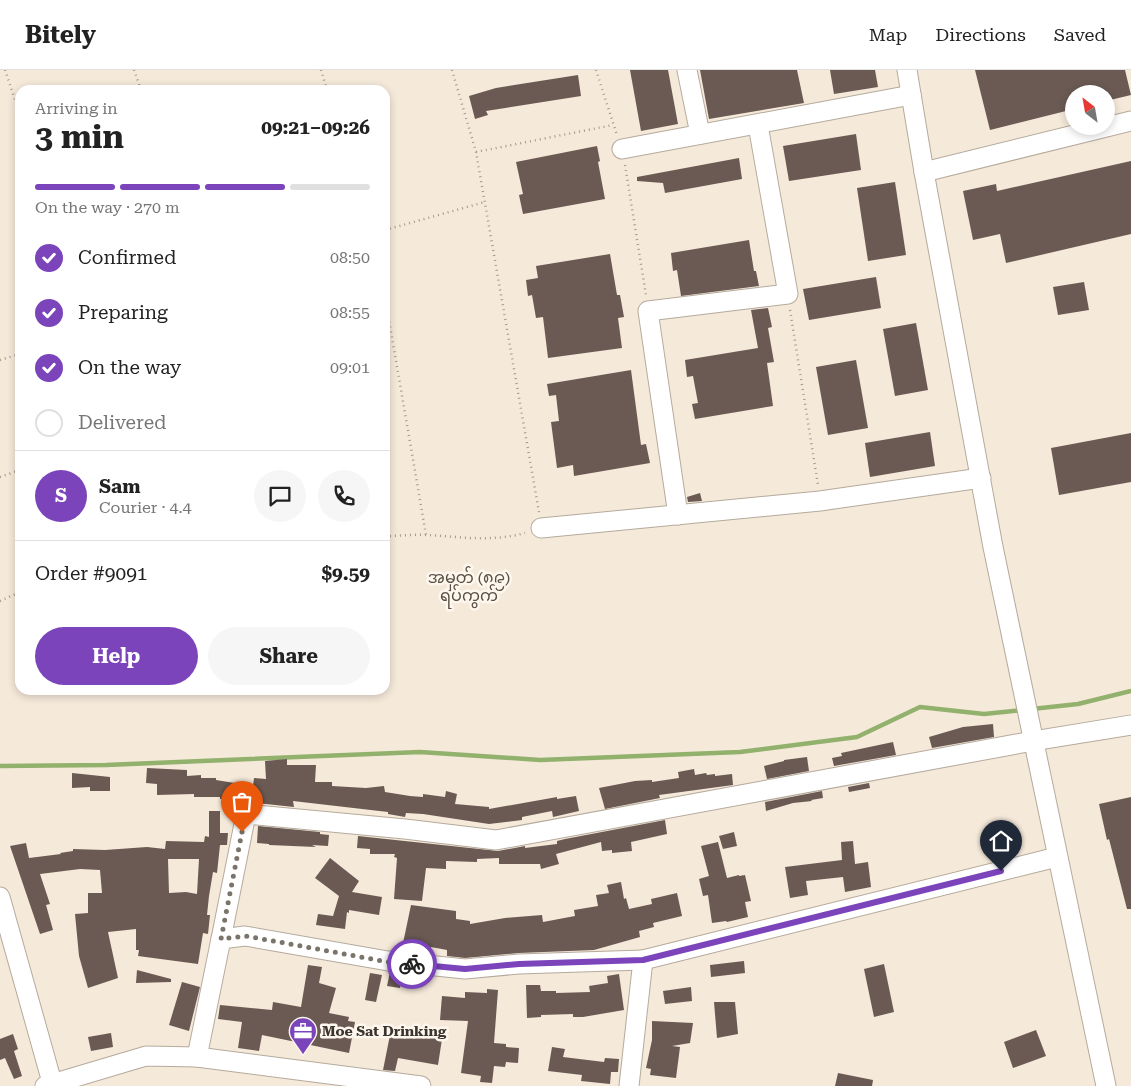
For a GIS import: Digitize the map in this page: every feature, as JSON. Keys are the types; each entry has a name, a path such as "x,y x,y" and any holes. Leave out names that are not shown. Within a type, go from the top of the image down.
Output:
{"street":[{"path":"687,70 700,134"},
{"path":"907,70 993,547 1106,1086"},
{"path":"622,149 911,95"},
{"path":"924,172 1131,121"},
{"path":"678,515 648,311 788,294 758,125"},
{"path":"541,528 820,501 981,478"},
{"path":"197,1057 246,814 405,829 496,840 1033,741 1131,725"},
{"path":"221,939 246,936 388,962 465,969 519,964 643,960 1057,857"},
{"path":"0,897 50,1085 146,1056 197,1057 365,1082 420,1086"},
{"path":"629,1086 643,960"}],"path":[{"path":"5,70 15,100"},
{"path":"134,70 139,85"},
{"path":"321,70 326,85"},
{"path":"390,536 426,535 462,538 506,538 541,528 476,152 452,70"},
{"path":"596,70 622,149 648,311"},
{"path":"476,152 613,125"},
{"path":"390,229 485,202"},
{"path":"788,294 820,501"},
{"path":"390,327 426,535"},
{"path":"0,360 15,356"},
{"path":"0,476 15,472"},
{"path":"0,601 15,594"}],"building":[{"path":"630,70 668,70 678,124 641,131"},
{"path":"700,70 797,70 804,103 709,119"},
{"path":"830,70 875,70 878,87 834,94"},
{"path":"975,70 1125,70 1131,95 1115,99 1115,85 1065,85 1065,111 990,130"},
{"path":"578,75 581,96 486,111 488,115 475,119 469,96 496,88"},
{"path":"856,134 861,170 789,181 783,146"},
{"path":"597,146 605,199 523,214 519,195 523,194 516,162"},
{"path":"739,158 742,179 665,193 663,183 637,181 637,177"},
{"path":"1131,161 1131,234 1006,263 1000,234 973,240 963,191 996,184 997,191"},
{"path":"895,182 906,255 868,261 857,188"},
{"path":"749,240 754,271 756,271 759,286 681,296 677,270 673,271 671,253"},
{"path":"610,254 617,295 620,295 624,317 618,318 622,348 548,358 543,317 536,318 532,295 528,296 526,280 538,278 536,266"},
{"path":"876,277 881,308 809,320 803,289"},
{"path":"1084,282 1089,310 1058,315 1053,287"},
{"path":"768,308 772,327 768,328 774,362 767,363 773,406 695,419 692,404 698,403 693,376 687,377 685,360 758,348 751,310"},
{"path":"916,323 928,390 895,396 883,329"},
{"path":"856,360 868,428 828,435 816,367"},
{"path":"631,370 641,445 646,444 650,463 574,476 573,465 557,468 551,422 559,421 556,395 549,396 547,384"},
{"path":"930,432 935,466 870,477 865,443"},
{"path":"1131,433 1131,482 1059,495 1051,448"},
{"path":"700,493 702,501 688,502 687,497"},
{"path":"993,724 994,737 932,748 929,737 963,727"},
{"path":"893,742 896,755 834,766 832,758 842,756 841,753"},
{"path":"807,757 809,771 767,779 764,766 784,760"},
{"path":"287,759 287,765 316,765 315,782 332,782 332,786 366,788 384,786 385,792 423,797 423,794 445,797 446,791 457,794 455,804 489,807 489,809 557,797 557,799 576,796 579,811 553,817 552,811 522,817 522,820 489,824 423,814 406,813 405,817 388,814 388,812 293,801 294,807 220,799 220,797 194,797 194,794 157,795 157,784 146,783 147,768 187,770 187,776 201,775 201,778 216,778 216,780 253,786 254,778 266,779 265,761"},
{"path":"694,769 695,775 706,773 707,775 715,774 715,776 732,774 733,785 659,795 660,798 605,809 599,788 635,781 652,780 652,782 679,778 678,772"},
{"path":"72,773 110,777 110,791 90,791 90,787 72,788"},
{"path":"869,783 870,788 849,792 848,787"},
{"path":"822,791 823,798 793,803 766,811 765,802"},
{"path":"1131,797 1131,909 1127,909 1109,839 1107,840 1099,804"},
{"path":"209,811 220,811 220,833 228,833 227,845 220,845 217,873 213,872 207,915 210,915 208,934 203,933 198,964 138,956 139,950 136,950 136,929 108,932 118,978 88,988 79,956 75,914 88,913 88,893 102,893 100,870 80,869 40,874 50,904 46,905 53,930 40,934 10,846 26,843 29,858 61,854 73,851 73,849 105,850 147,847 165,849 166,841 204,842 205,836 209,837","holes":["168,859 199,859 197,894 186,892 169,893"]},
{"path":"665,820 667,834 631,842 632,851 612,853 612,850 602,851 601,842 556,854 559,864 541,869 540,864 499,864 499,858 477,859 477,862 446,861 446,869 426,868 422,901 394,899 397,858 394,857 395,854 370,854 370,849 357,848 358,836 498,851 525,846 525,848 557,844 557,841 565,839"},
{"path":"258,826 320,832 320,834 329,835 328,846 312,845 316,847 257,843"},
{"path":"734,832 737,846 723,849 719,836"},
{"path":"853,841 855,864 868,862 871,887 845,892 843,877 806,881 808,895 790,898 785,867 842,860 841,842"},
{"path":"718,842 727,878 745,875 751,901 745,902 748,917 712,923 708,895 703,896 699,879 709,876 701,846"},
{"path":"330,858 359,881 352,892 382,897 379,915 349,910 349,913 347,912 345,929 316,925 318,914 333,916 339,896 315,878"},
{"path":"621,882 624,899 626,898 629,909 652,904 651,899 677,893 682,916 653,923 654,927 639,931 640,937 594,950 519,953 465,958 447,956 447,950 431,947 430,954 402,948 411,905 456,911 456,919 470,921 470,924 505,918 542,915 543,922 575,916 574,910 598,906 596,895 609,893 607,885"},
{"path":"744,961 745,973 711,977 710,965"},
{"path":"884,964 894,1012 874,1017 864,969"},
{"path":"308,965 322,967 319,983 336,988 329,1013 349,1017 348,1021 355,1022 349,1053 262,1035 259,1051 238,1048 242,1022 218,1019 220,1005 272,1010 273,1002 301,1007"},
{"path":"137,970 171,979 171,982 136,983"},
{"path":"390,972 403,974 400,988 387,986"},
{"path":"370,973 382,975 376,1002 365,1000"},
{"path":"619,974 624,1010 583,1017 573,1017 573,1014 541,1015 541,1017 527,1018 526,985 540,985 541,991 556,991 556,993 590,992 589,986 608,983 607,976"},
{"path":"182,982 200,987 189,1031 169,1025"},
{"path":"691,987 692,1001 665,1004 663,991"},
{"path":"487,989 498,990 494,1043 506,1044 506,1047 519,1048 518,1063 506,1062 505,1067 494,1066 492,1083 480,1082 481,1076 461,1073 468,1021 440,1020 442,996 465,998 465,992 487,993"},
{"path":"714,1002 735,1002 738,1034 717,1038"},
{"path":"652,1021 693,1023 690,1043 672,1046 680,1047 676,1078 650,1075 651,1069 646,1068 652,1040"},
{"path":"391,1030 442,1039 438,1065 398,1058 395,1071 383,1070"},
{"path":"1036,1030 1046,1056 1013,1068 1004,1042"},
{"path":"111,1033 113,1047 91,1051 88,1037"},
{"path":"13,1034 18,1049 14,1051 22,1076 14,1079 5,1058 0,1060 0,1039"},
{"path":"552,1047 565,1049 563,1057 604,1062 605,1058 619,1059 618,1072 611,1072 610,1084 581,1081 582,1075 548,1071"},
{"path":"838,1073 873,1080 872,1086 835,1086"}],"waterway":[{"path":"1032,709 1078,704 1131,691"},
{"path":"0,766 106,765 420,752 540,760 740,752 857,737 920,707 984,714 1022,710"}],"way so far":[{"path":"242,832 221,939 246,936 388,962 412,964"}],"place":[{"name":"Moe Sat Drinking","path":"303,1055"}],"district":[{"name":"အမှတ် (၈၉) ရပ်ကွက်","path":"469,586"}],"route":[{"path":"412,964 465,969 519,964 643,960 1001,871"}]}
